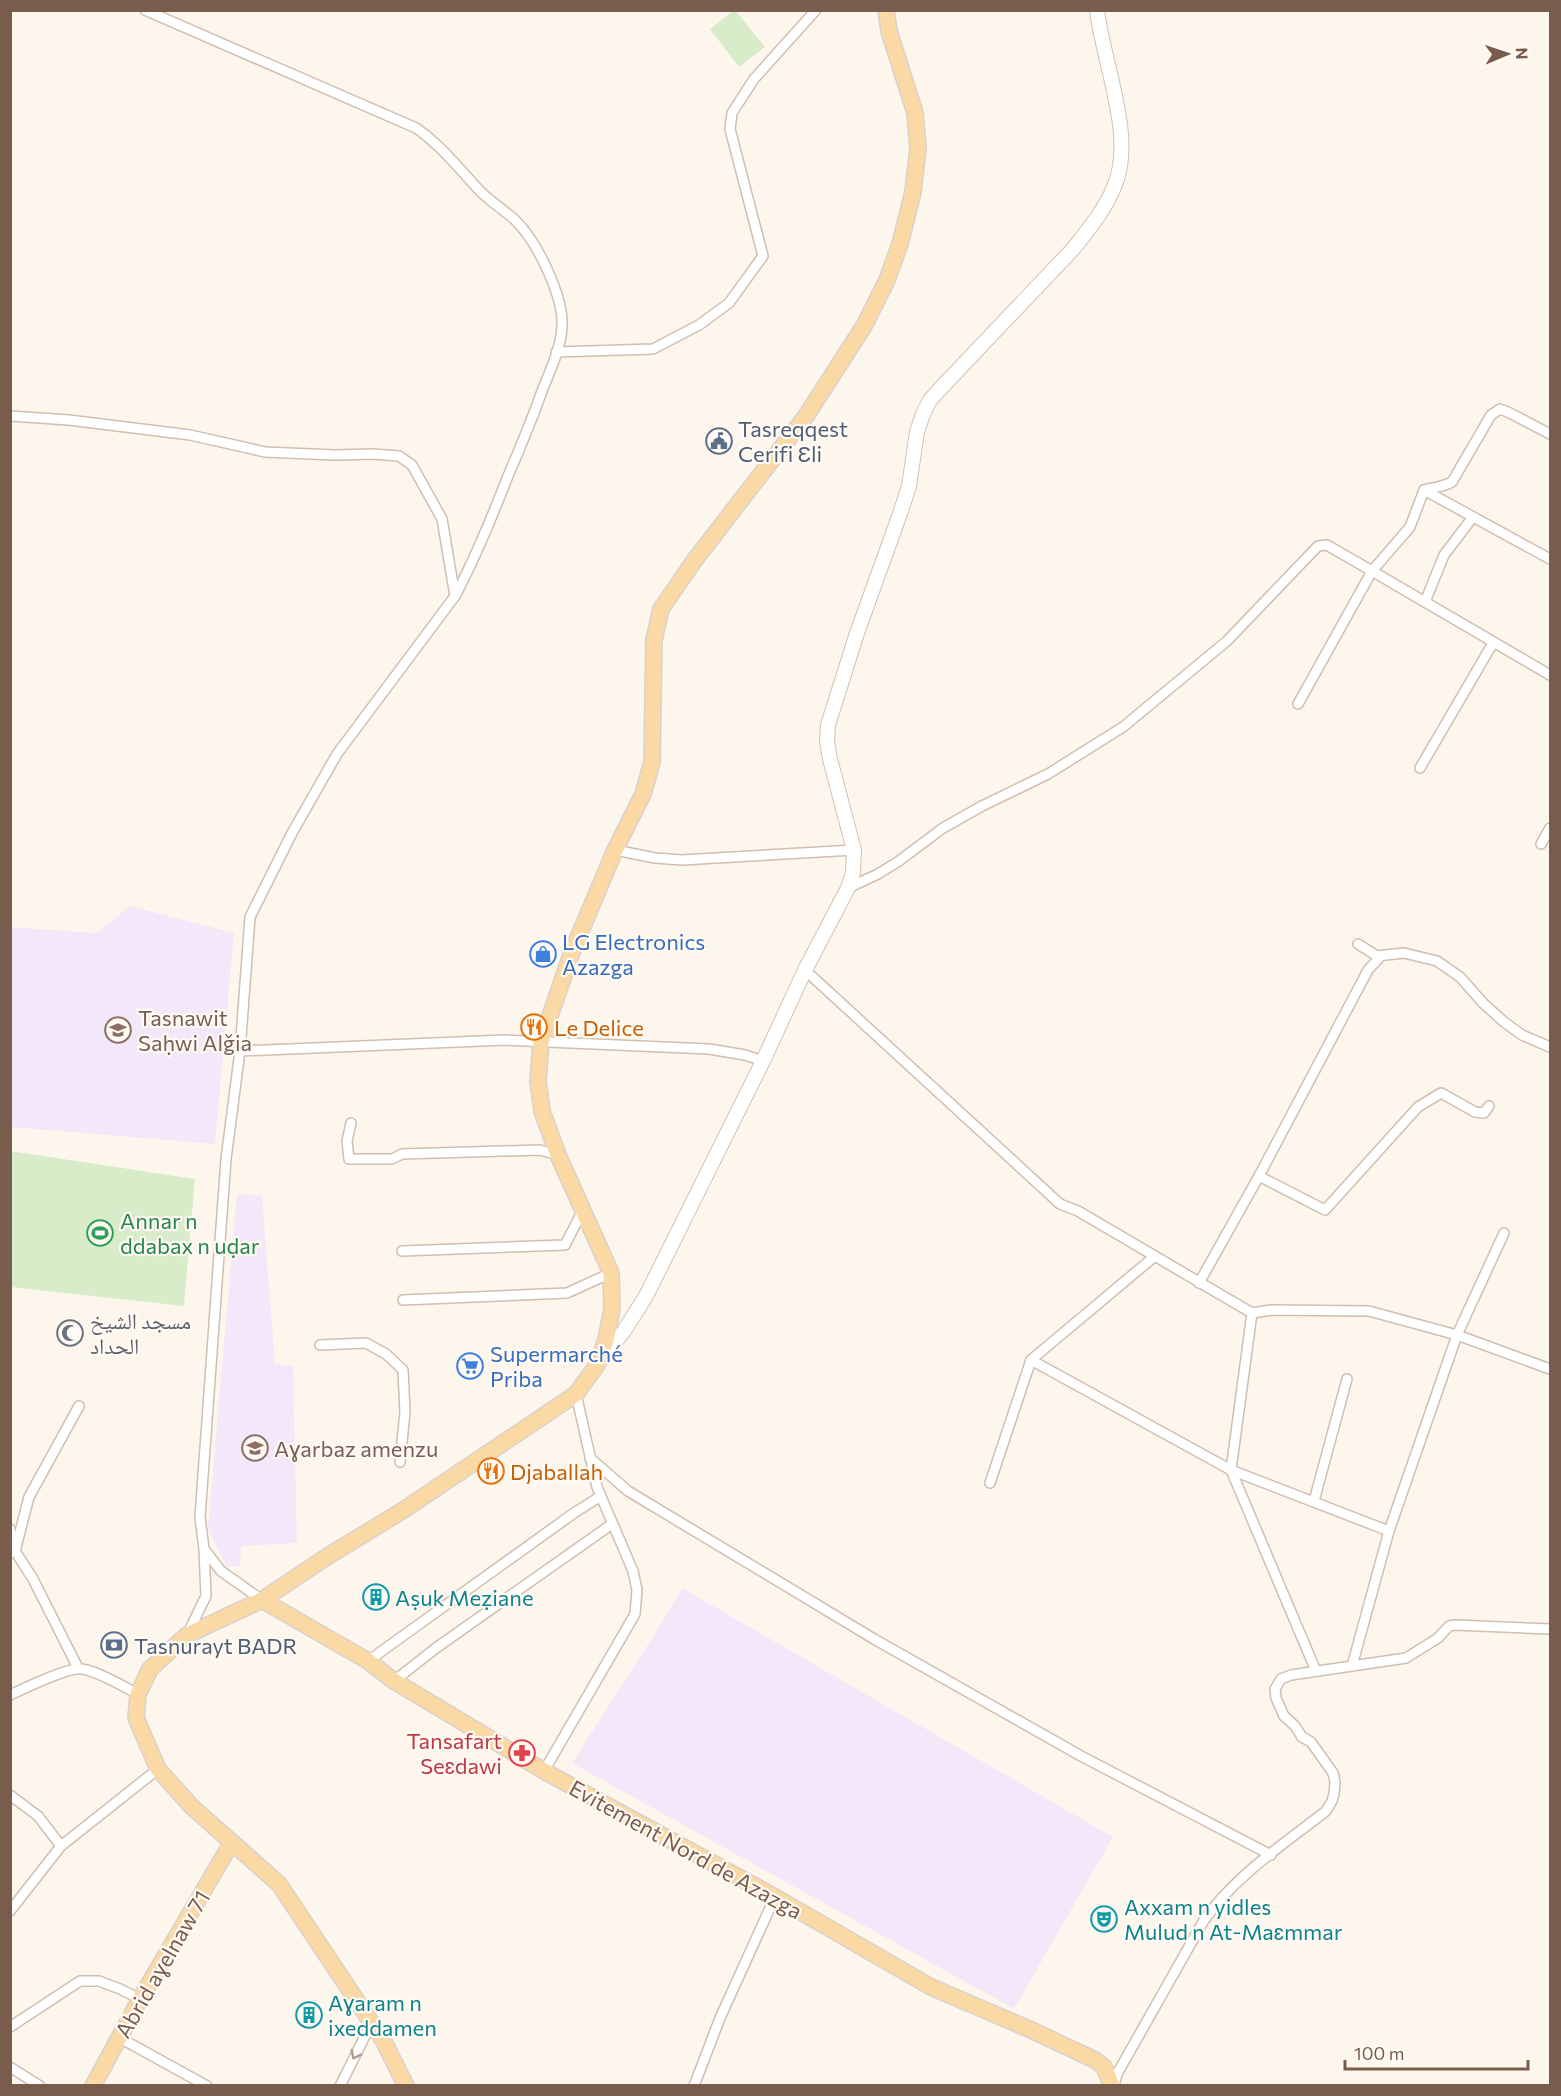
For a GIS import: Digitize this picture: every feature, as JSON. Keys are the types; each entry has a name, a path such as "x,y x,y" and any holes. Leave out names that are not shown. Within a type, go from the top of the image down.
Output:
{"main road":[{"path":"406,2085 383,2040 279,1884 192,1807 158,1769 136,1718 138,1694 150,1669 187,1635 262,1600 402,1511 576,1394 597,1365 606,1340 612,1309 611,1273 558,1155 542,1111 538,1081 541,1042 572,952 615,850 643,795 652,762 654,640 661,609 694,561 806,416 864,326 887,280 900,244 913,192 918,148 915,113 889,31 886,10"},
{"name":"Evitement Nord de Azazga","path":"262,1600 368,1661 394,1681 544,1771 775,1897 931,1988 1095,2060 1104,2067 1113,2085"},
{"name":"Abrid aɣelnaw 71","path":"93,2085 140,1999 232,1842"}],"street":[{"path":"145,10 416,128 437,144 482,193 516,221 530,237 560,305 562,325 560,344 532,418 481,543 455,596 337,754 292,832 250,918 240,1051 226,1159 200,1517 206,1596 187,1635"},
{"path":"556,352 653,349 699,325 729,303 763,256 730,129 732,113 754,79 816,10"},
{"path":"597,1365 624,1331 646,1296 805,970 848,888 853,873 854,850 830,759 827,742 828,725 857,633 902,511 909,486 917,432 923,414 930,400 1073,249 1090,228 1114,188 1120,167 1120,126 1097,10"},
{"path":"1424,490 1443,487 1452,482 1491,415 1500,410 1510,412 1551,434"},
{"path":"10,416 69,420 190,435 265,452 399,456 412,465 442,519 455,596"},
{"path":"1424,490 1551,559"},
{"path":"1299,704 1372,571 1410,527 1424,490"},
{"path":"1425,602 1444,555 1473,517"},
{"path":"848,888 899,861 942,828 1048,774 1123,727 1227,641 1318,546 1327,545 1551,675"},
{"path":"1420,768 1493,643"},
{"path":"1541,844 1551,828"},
{"path":"615,850 655,858 682,860 854,850"},
{"path":"1358,944 1377,956 1404,953 1437,961 1460,976 1483,1003 1504,1022 1522,1035 1551,1047"},
{"path":"1199,1283 1259,1176 1368,969 1381,956"},
{"path":"805,970 1060,1204 1078,1211 1252,1313 1271,1310 1369,1311 1457,1335 1551,1369"},
{"path":"240,1051 505,1040 709,1049 763,1060"},
{"path":"1259,1176 1325,1210 1418,1107 1441,1093 1475,1112 1484,1113 1489,1106"},
{"path":"351,1123 347,1141 349,1159 392,1159 402,1154 540,1150 558,1155"},
{"path":"402,1251 565,1245 583,1210"},
{"path":"1352,1666 1389,1531 1457,1335 1504,1233"},
{"path":"990,1483 1031,1360 1155,1256"},
{"path":"403,1300 567,1293 611,1273"},
{"path":"1252,1313 1231,1470 1316,1671"},
{"path":"320,1345 366,1343 386,1354 403,1370 405,1412 400,1462"},
{"path":"1031,1360 1231,1470 1389,1531"},
{"path":"1314,1501 1347,1379"},
{"path":"544,1771 635,1614 637,1590 633,1571 601,1496 576,1394"},
{"path":"13,1552 30,1497 79,1406"},
{"path":"590,1458 628,1491 874,1639 1081,1756 1271,1856"},
{"path":"368,1661 601,1496"},
{"path":"394,1681 436,1648 612,1524"},
{"path":"10,1529 13,1552 33,1579 78,1668"},
{"path":"204,1549 221,1571 262,1600"},
{"path":"1113,2085 1117,2074 1210,1912 1231,1888 1326,1811 1332,1801 1335,1782 1333,1773 1311,1742 1302,1737 1295,1726 1284,1716 1276,1698 1277,1683 1283,1676 1406,1658 1438,1638 1449,1626 1455,1624 1551,1629"},
{"path":"10,1695 30,1685 78,1668 108,1678 138,1694"},
{"path":"10,1911 62,1846 158,1769"},
{"path":"10,1795 38,1816 62,1846"},
{"path":"694,2085 720,2018 775,1897"},
{"path":"10,2027 80,1981 99,1981 140,1999"},
{"path":"340,2085 371,2024"},
{"path":"120,2038 207,2085"},
{"path":"10,2067 40,2085"}],"shaded area":[{"name":"Tasnawit Saḥwi Alǧia","path":"130,906 234,933 215,1144 11,1127 11,927 97,933"},
{"name":"Aɣarbaz amenzu","path":"237,1194 262,1196 275,1364 293,1366 297,1543 241,1546 240,1566 227,1567 208,1529"},
{"path":"682,1588 1113,1837 1014,2009 572,1763"}],"green space":[{"path":"734,10 765,47 739,67 710,29"},
{"name":"Annar n ddabax n uḍar","path":"10,1151 195,1179 184,1306 11,1287"}],"place":[{"name":"Tasreqqest Cerifi Ɛli","path":"719,441"},
{"name":"LG Electronics Azazga","path":"543,954"},
{"name":"Le Delice","path":"534,1027"},
{"name":"Tasnawit Saḥwi Alǧia","path":"118,1030"},
{"name":"Annar n ddabax n uḍar","path":"100,1233"},
{"name":"مسجد الشيخ الحداد","path":"70,1333"},
{"name":"Supermarché Priba","path":"470,1366"},
{"name":"Aɣarbaz amenzu","path":"255,1448"},
{"name":"Djaballah","path":"491,1471"},
{"name":"Aṣuk Meẓiane","path":"376,1597"},
{"name":"Tasnurayt BADR","path":"114,1645"},
{"name":"Tansafart Seɛdawi","path":"522,1753"},
{"name":"Axxam n yidles Mulud n At-Maɛmmar","path":"1104,1919"},
{"name":"Aɣaram n ixeddamen","path":"309,2015"}]}
